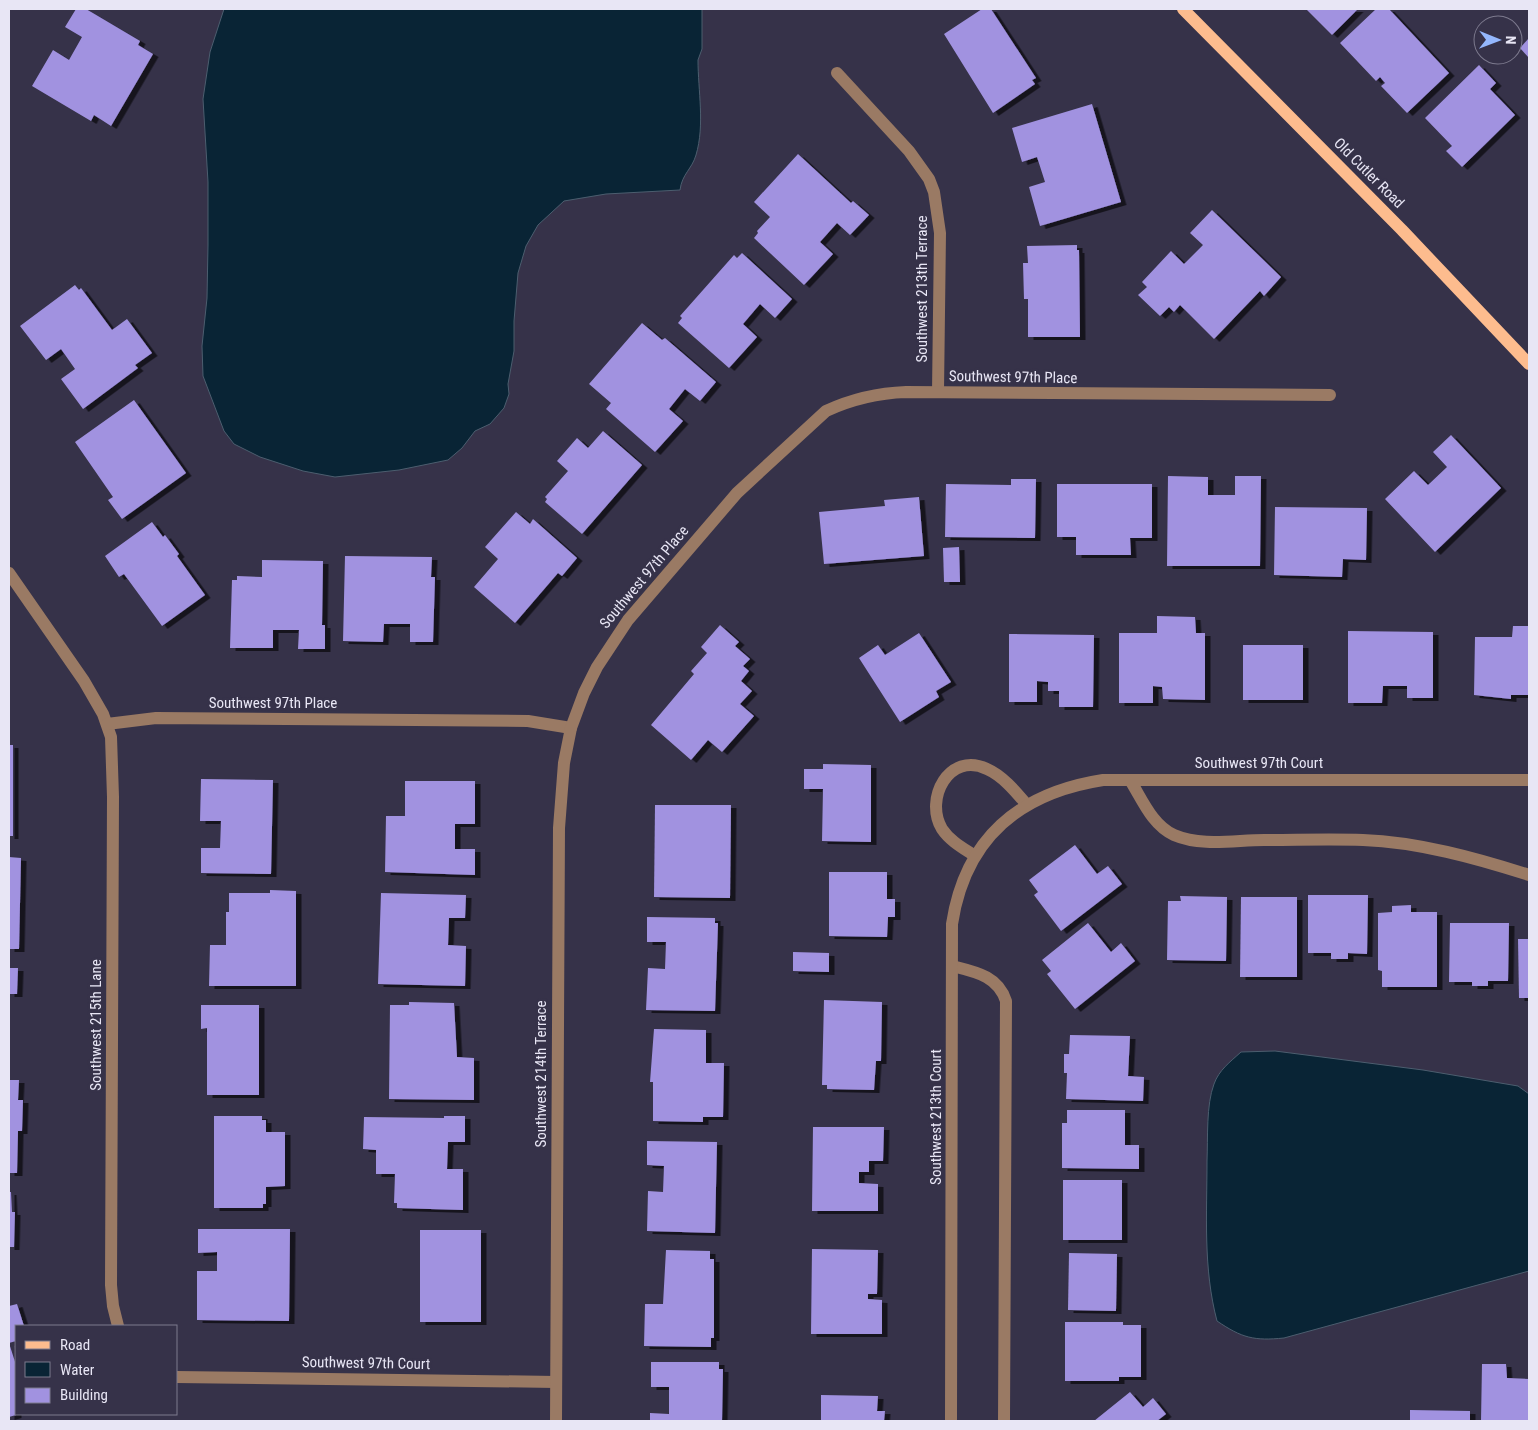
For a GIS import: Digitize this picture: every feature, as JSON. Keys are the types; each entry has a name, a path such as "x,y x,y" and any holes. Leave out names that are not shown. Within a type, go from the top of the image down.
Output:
{"main road":[{"name":"Old Cutler Road","path":"1182,9 1402,230 1529,364"}],"street":[{"name":"Southwest 213th Terrace","path":"837,73 909,151 929,178 934,192 940,233 938,392"},
{"name":"Southwest 97th Place","path":"107,724 156,718 528,720 571,728 584,693 597,667 628,620 737,493 826,411 859,398 880,393 1330,395"},
{"path":"9,573 84,681 107,724"},
{"name":"Southwest 215th Lane","path":"107,724 112,750 113,797 111,1285 113,1306 118,1325"},
{"name":"Southwest 214th Terrace","path":"556,1421 559,828 564,763 571,728"},
{"path":"975,856 948,838 938,819 936,796 945,777 960,768 971,766 983,767 1012,787 1027,805"},
{"path":"1130,780 1159,824 1174,835 1184,838 1220,842 1263,840 1376,841 1420,847 1529,875"},
{"name":"Southwest 97th Court","path":"1000,826 1015,812 1049,794 1086,783 1130,780 1529,780"},
{"name":"Southwest 213th Court","path":"951,1421 952,924 961,884 975,856 1000,826"},
{"path":"952,966 982,974 994,980 1003,991 1006,1001 1004,1421"},
{"name":"Southwest 97th Court","path":"178,1377 556,1382"}],"water":[{"path":"224,9 702,9 702,49 698,60 699,144 680,190 606,194 564,201 538,225 526,246 518,273 514,321 514,351 508,384 509,394 504,408 490,424 475,431 462,448 448,460 399,470 335,477 303,471 260,457 234,444 224,431 203,376 202,346 207,298 208,245 208,182 203,99 210,52"},
{"path":"1275,1051 1423,1070 1518,1086 1529,1094 1529,1271 1284,1338 1264,1339 1241,1335 1217,1321 1210,1281 1207,1241 1208,1132 1211,1092 1225,1066 1241,1052"}],"building":[{"path":"76,9 86,9 140,41 138,45 153,54 111,126 94,115 91,121 32,86 53,50 69,60 82,37 65,27"},
{"path":"982,9 991,9 1036,78 1032,80 1035,84 993,113 944,34"},
{"path":"1306,9 1358,9 1332,35"},
{"path":"1376,9 1389,9 1449,73 1407,113 1381,86 1385,83 1380,77 1376,81 1340,43"},
{"path":"1529,38 1529,58 1523,51 1523,45"},
{"path":"1479,65 1496,83 1490,89 1515,115 1462,167 1446,151 1452,146 1425,118"},
{"path":"1092,104 1121,202 1040,226 1029,187 1045,182 1037,157 1022,162 1012,128"},
{"path":"798,154 851,203 853,201 869,215 850,235 837,223 820,242 833,254 804,285 754,238 758,233 757,231 770,217 754,202"},
{"path":"1212,210 1281,277 1264,296 1260,291 1214,339 1180,305 1174,312 1169,307 1160,316 1138,295 1147,287 1142,282 1171,251 1184,264 1203,245 1190,233"},
{"path":"1077,245 1077,250 1079,250 1080,337 1028,337 1028,299 1024,299 1023,263 1028,263 1027,246"},
{"path":"742,253 792,299 775,318 760,304 743,324 757,337 729,368 678,323 682,318 680,316 734,255 737,258"},
{"path":"75,285 79,290 81,288 112,330 127,319 152,353 135,365 138,368 83,409 61,379 75,369 61,349 46,360 20,326"},
{"path":"642,323 662,340 665,338 716,382 700,401 685,389 669,409 683,421 655,452 606,409 611,403 589,384"},
{"path":"134,400 186,473 122,519 108,500 113,497 75,442"},
{"path":"603,431 642,465 582,534 545,502 547,499 545,497 568,471 557,461 577,438 588,448"},
{"path":"1451,435 1501,488 1435,552 1385,499 1414,471 1428,485 1447,467 1433,452"},
{"path":"1168,476 1208,477 1208,495 1235,495 1235,476 1261,476 1260,566 1167,566"},
{"path":"1011,479 1036,479 1035,538 945,537 946,484 1011,485"},
{"path":"1057,484 1152,484 1152,538 1130,538 1131,555 1076,555 1076,537 1057,537"},
{"path":"919,497 924,556 824,564 819,512 885,506 884,500"},
{"path":"1275,507 1367,508 1366,560 1343,559 1342,577 1274,575"},
{"path":"516,512 530,524 533,519 577,558 562,576 558,573 515,623 474,587 498,559 485,547"},
{"path":"152,522 163,537 165,535 179,554 177,556 205,595 162,626 124,574 119,577 105,556"},
{"path":"959,547 960,582 944,582 943,548"},
{"path":"345,556 432,557 431,577 435,577 433,642 410,642 410,624 384,624 383,642 343,641"},
{"path":"262,560 323,561 322,625 325,625 325,649 298,649 299,630 273,630 273,648 230,648 232,580 237,580 237,576 262,577"},
{"path":"1157,616 1195,617 1196,633 1205,633 1205,700 1163,699 1162,687 1153,686 1153,703 1119,703 1119,633 1157,633"},
{"path":"720,625 739,642 735,646 750,659 743,666 749,671 741,681 752,691 740,704 754,716 722,752 708,740 691,760 651,725 694,674 691,671 707,653 701,647"},
{"path":"1513,626 1529,626 1529,695 1511,695 1511,699 1474,695 1475,637 1512,637"},
{"path":"1348,631 1433,632 1433,698 1407,698 1407,686 1383,686 1382,703 1348,703"},
{"path":"919,633 951,682 936,691 939,697 900,722 859,658 878,645 885,655"},
{"path":"1009,634 1094,635 1093,707 1059,707 1059,691 1048,691 1048,682 1037,681 1037,702 1009,702"},
{"path":"1243,645 1303,645 1303,700 1243,700"},
{"path":"9,745 13,745 13,836 9,836"},
{"path":"823,764 871,765 871,842 822,841 823,789 804,789 804,769 823,769"},
{"path":"201,779 273,780 271,874 201,873 201,848 220,848 221,821 200,821"},
{"path":"405,781 475,781 475,824 455,824 455,849 475,849 475,875 385,872 386,816 405,816"},
{"path":"655,805 731,805 730,898 654,897"},
{"path":"1075,845 1097,874 1108,866 1122,884 1061,931 1034,895 1038,892 1029,880"},
{"path":"9,857 21,858 19,949 9,949"},
{"path":"829,872 887,872 887,899 895,899 895,917 888,917 887,937 829,936"},
{"path":"270,890 296,891 296,986 209,986 210,945 226,945 226,912 229,912 229,893 270,893"},
{"path":"381,893 466,895 465,918 449,918 448,945 466,946 465,986 378,984"},
{"path":"1308,895 1368,895 1367,954 1348,953 1348,959 1331,959 1331,953 1308,953"},
{"path":"1180,896 1227,897 1226,961 1167,960 1168,901 1181,901"},
{"path":"1241,897 1297,897 1297,977 1240,977"},
{"path":"1411,905 1411,912 1437,912 1437,987 1382,987 1382,971 1378,970 1378,913 1392,912 1392,906"},
{"path":"647,917 715,918 715,923 718,923 715,1011 646,1010 648,968 665,969 666,942 647,942"},
{"path":"1088,923 1111,952 1121,943 1135,961 1075,1009 1047,974 1051,971 1042,960"},
{"path":"1450,923 1509,923 1508,981 1488,981 1488,986 1472,986 1472,982 1449,982"},
{"path":"1518,939 1529,939 1529,998 1519,998"},
{"path":"793,952 829,953 829,972 793,971"},
{"path":"9,968 18,968 17,994 9,994"},
{"path":"824,1000 882,1002 881,1061 876,1061 874,1090 827,1089 827,1085 822,1085"},
{"path":"409,1002 454,1003 457,1057 474,1058 474,1100 389,1099 390,1005 409,1005"},
{"path":"201,1005 259,1005 259,1095 207,1095 207,1028 201,1029"},
{"path":"654,1029 706,1030 706,1063 724,1063 723,1117 703,1117 703,1122 653,1121 653,1082 650,1082"},
{"path":"1070,1035 1130,1036 1128,1076 1144,1077 1143,1101 1066,1099 1067,1073 1064,1073 1064,1054 1069,1054"},
{"path":"9,1080 19,1080 18,1100 23,1100 22,1131 18,1131 17,1173 9,1173"},
{"path":"1067,1110 1125,1110 1125,1145 1139,1145 1139,1169 1062,1168 1062,1123 1067,1123"},
{"path":"214,1116 262,1116 262,1120 266,1120 266,1132 285,1132 285,1186 266,1187 266,1204 263,1204 263,1208 214,1208"},
{"path":"444,1116 465,1116 465,1142 448,1142 447,1169 463,1169 463,1210 397,1208 397,1203 394,1203 395,1174 376,1174 376,1150 363,1149 364,1117 444,1118"},
{"path":"813,1127 884,1127 883,1161 869,1161 869,1172 859,1172 859,1183 878,1184 878,1211 812,1211"},
{"path":"647,1141 717,1142 715,1233 647,1231 648,1191 663,1192 664,1166 647,1165"},
{"path":"1063,1180 1122,1180 1122,1240 1063,1240"},
{"path":"9,1192 11,1192 12,1212 15,1212 14,1247 9,1247"},
{"path":"198,1229 290,1229 289,1321 197,1320 197,1271 217,1271 217,1252 198,1253"},
{"path":"420,1230 481,1230 481,1322 420,1322"},
{"path":"812,1249 878,1250 877,1294 868,1294 868,1299 882,1300 882,1334 811,1334"},
{"path":"666,1250 710,1251 710,1259 714,1259 714,1338 711,1338 711,1347 644,1346 645,1304 663,1304"},
{"path":"1069,1253 1117,1254 1116,1311 1068,1310"},
{"path":"17,1304 24,1325 15,1325 15,1341 9,1343 9,1306"},
{"path":"1065,1322 1123,1322 1123,1325 1141,1325 1141,1377 1119,1377 1119,1381 1065,1381"},
{"path":"9,1343 15,1362 16,1415 9,1417"},
{"path":"651,1362 719,1362 719,1369 723,1369 722,1421 650,1421 650,1413 669,1414 669,1387 651,1387"},
{"path":"1482,1364 1506,1364 1507,1378 1529,1379 1529,1421 1481,1421"},
{"path":"1130,1392 1143,1407 1153,1398 1166,1414 1157,1421 1094,1421"},
{"path":"821,1395 878,1396 877,1411 885,1411 884,1421 821,1421"},
{"path":"1410,1410 1470,1411 1470,1421 1410,1421"}]}
